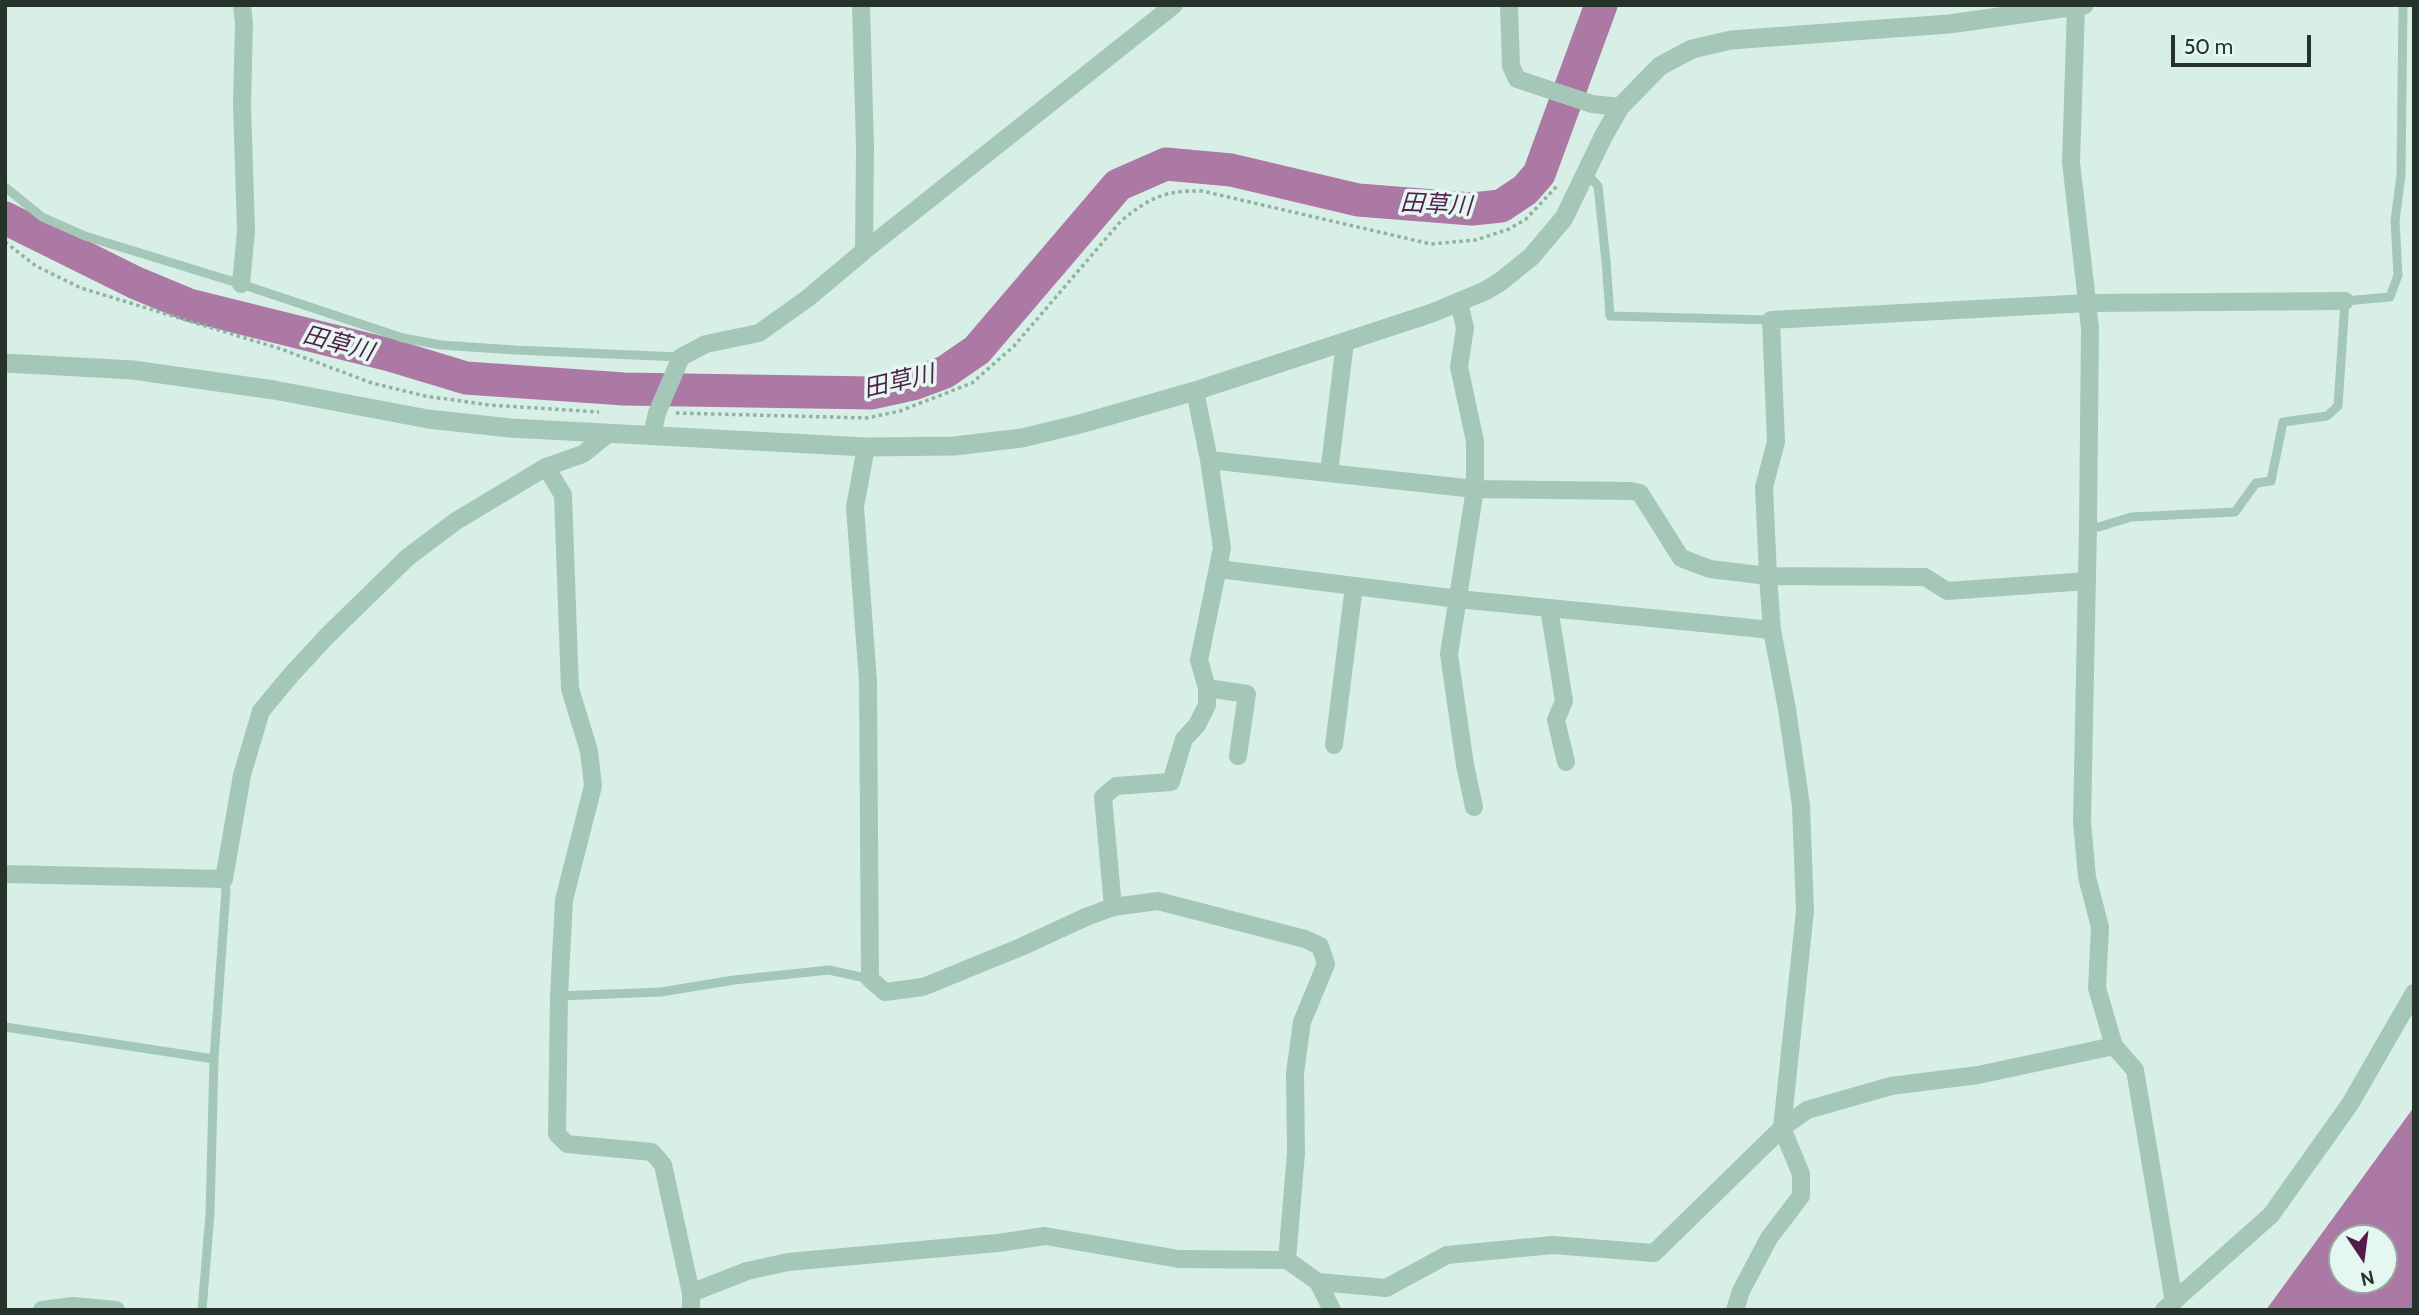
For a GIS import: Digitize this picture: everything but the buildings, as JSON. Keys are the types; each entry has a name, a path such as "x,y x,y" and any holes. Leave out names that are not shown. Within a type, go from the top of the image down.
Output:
{"street":[{"path":"241,284 246,231 242,5"},
{"path":"861,5 866,147 864,251"},
{"path":"652,435 657,413 681,357 706,344 759,333 807,299 1174,5"},
{"path":"1509,5 1511,66 1517,79 1592,104 1620,107"},
{"path":"5,363 133,370 274,390 442,421 510,428 866,447 954,446 1022,438 1195,391 1459,302 1500,282 1531,257 1564,218 1620,107 1660,66 1692,49 1731,40 1992,12 2081,6 2071,162 2090,327 2082,822 2087,877 2100,927 2097,988 2114,1046 2135,1070 2169,1306"},
{"path":"1735,1310 1741,1291 1769,1238 1801,1196 1801,1174 1782,1128 1805,911 1801,806 1772,630 1768,576 1764,487 1776,442 1771,320 2088,303 2345,301"},
{"path":"1459,302 1465,328 1459,368 1475,441 1475,489 1449,654 1465,765 1474,807"},
{"path":"1329,473 1345,342"},
{"path":"1113,908 1103,797 1116,786 1171,782 1184,739 1197,725 1207,705 1207,688 1199,660 1222,548 1209,460 1195,391"},
{"path":"5,874 224,879 242,775 261,711 327,636 408,557 456,521 545,467 583,454 608,433"},
{"path":"866,447 855,507 868,681 870,979 886,992 923,987 1021,947 1086,916 1113,908 1158,901 1305,939 1320,946 1326,964 1302,1022 1294,1073 1296,1153 1287,1260"},
{"path":"1209,460 1475,489 1631,491 1640,494 1681,558 1710,569 1768,576 1925,577 1947,591 2087,581"},
{"path":"545,467 563,495 570,689 589,751 593,786 564,900 559,996 557,1134 567,1143 652,1152 663,1165 691,1302 747,1271 788,1262 998,1243 1045,1236 1179,1259 1287,1260 1318,1282 1332,1310"},
{"path":"1219,569 1458,599 1772,630"},
{"path":"1334,745 1354,586"},
{"path":"1549,608 1564,701 1556,720 1566,762"},
{"path":"1207,688 1247,694 1238,756"},
{"path":"2169,1306 2272,1215 2350,1104 2414,993"},
{"path":"1318,1282 1386,1288 1447,1255 1553,1245 1654,1253 1782,1128 1807,1110 1891,1086 1978,1075 2114,1046"},
{"path":"42,1310 73,1306 116,1310"}],"lane":[{"path":"2088,526 2099,527 2132,517 2235,512 2256,483 2271,481 2283,422 2327,416 2338,406 2345,301 2390,297 2398,275 2395,221 2401,175 2403,5"},
{"path":"1586,173 1598,186 1610,316 1771,320"},
{"path":"5,187 42,217 85,236 403,338 441,345 681,357"},
{"path":"202,1310 210,1214 214,1059 226,890 224,879"},
{"path":"559,996 661,992 734,980 829,970 870,979"},
{"path":"5,1027 214,1059"},
{"path":"680,1310 691,1302"}],"shaded area":[{"path":"2414,1107 2414,1310 2266,1310 2328,1225 2328,1294 2398,1294 2398,1224 2329,1224"}],"waterway":[{"name":"田草川","path":"5,218 136,283 189,305 390,355 466,378 624,389 872,393 913,384 945,372 977,350 1118,185 1166,164 1231,170 1358,200 1472,209 1501,206 1525,190 1539,174 1601,5"}]}
